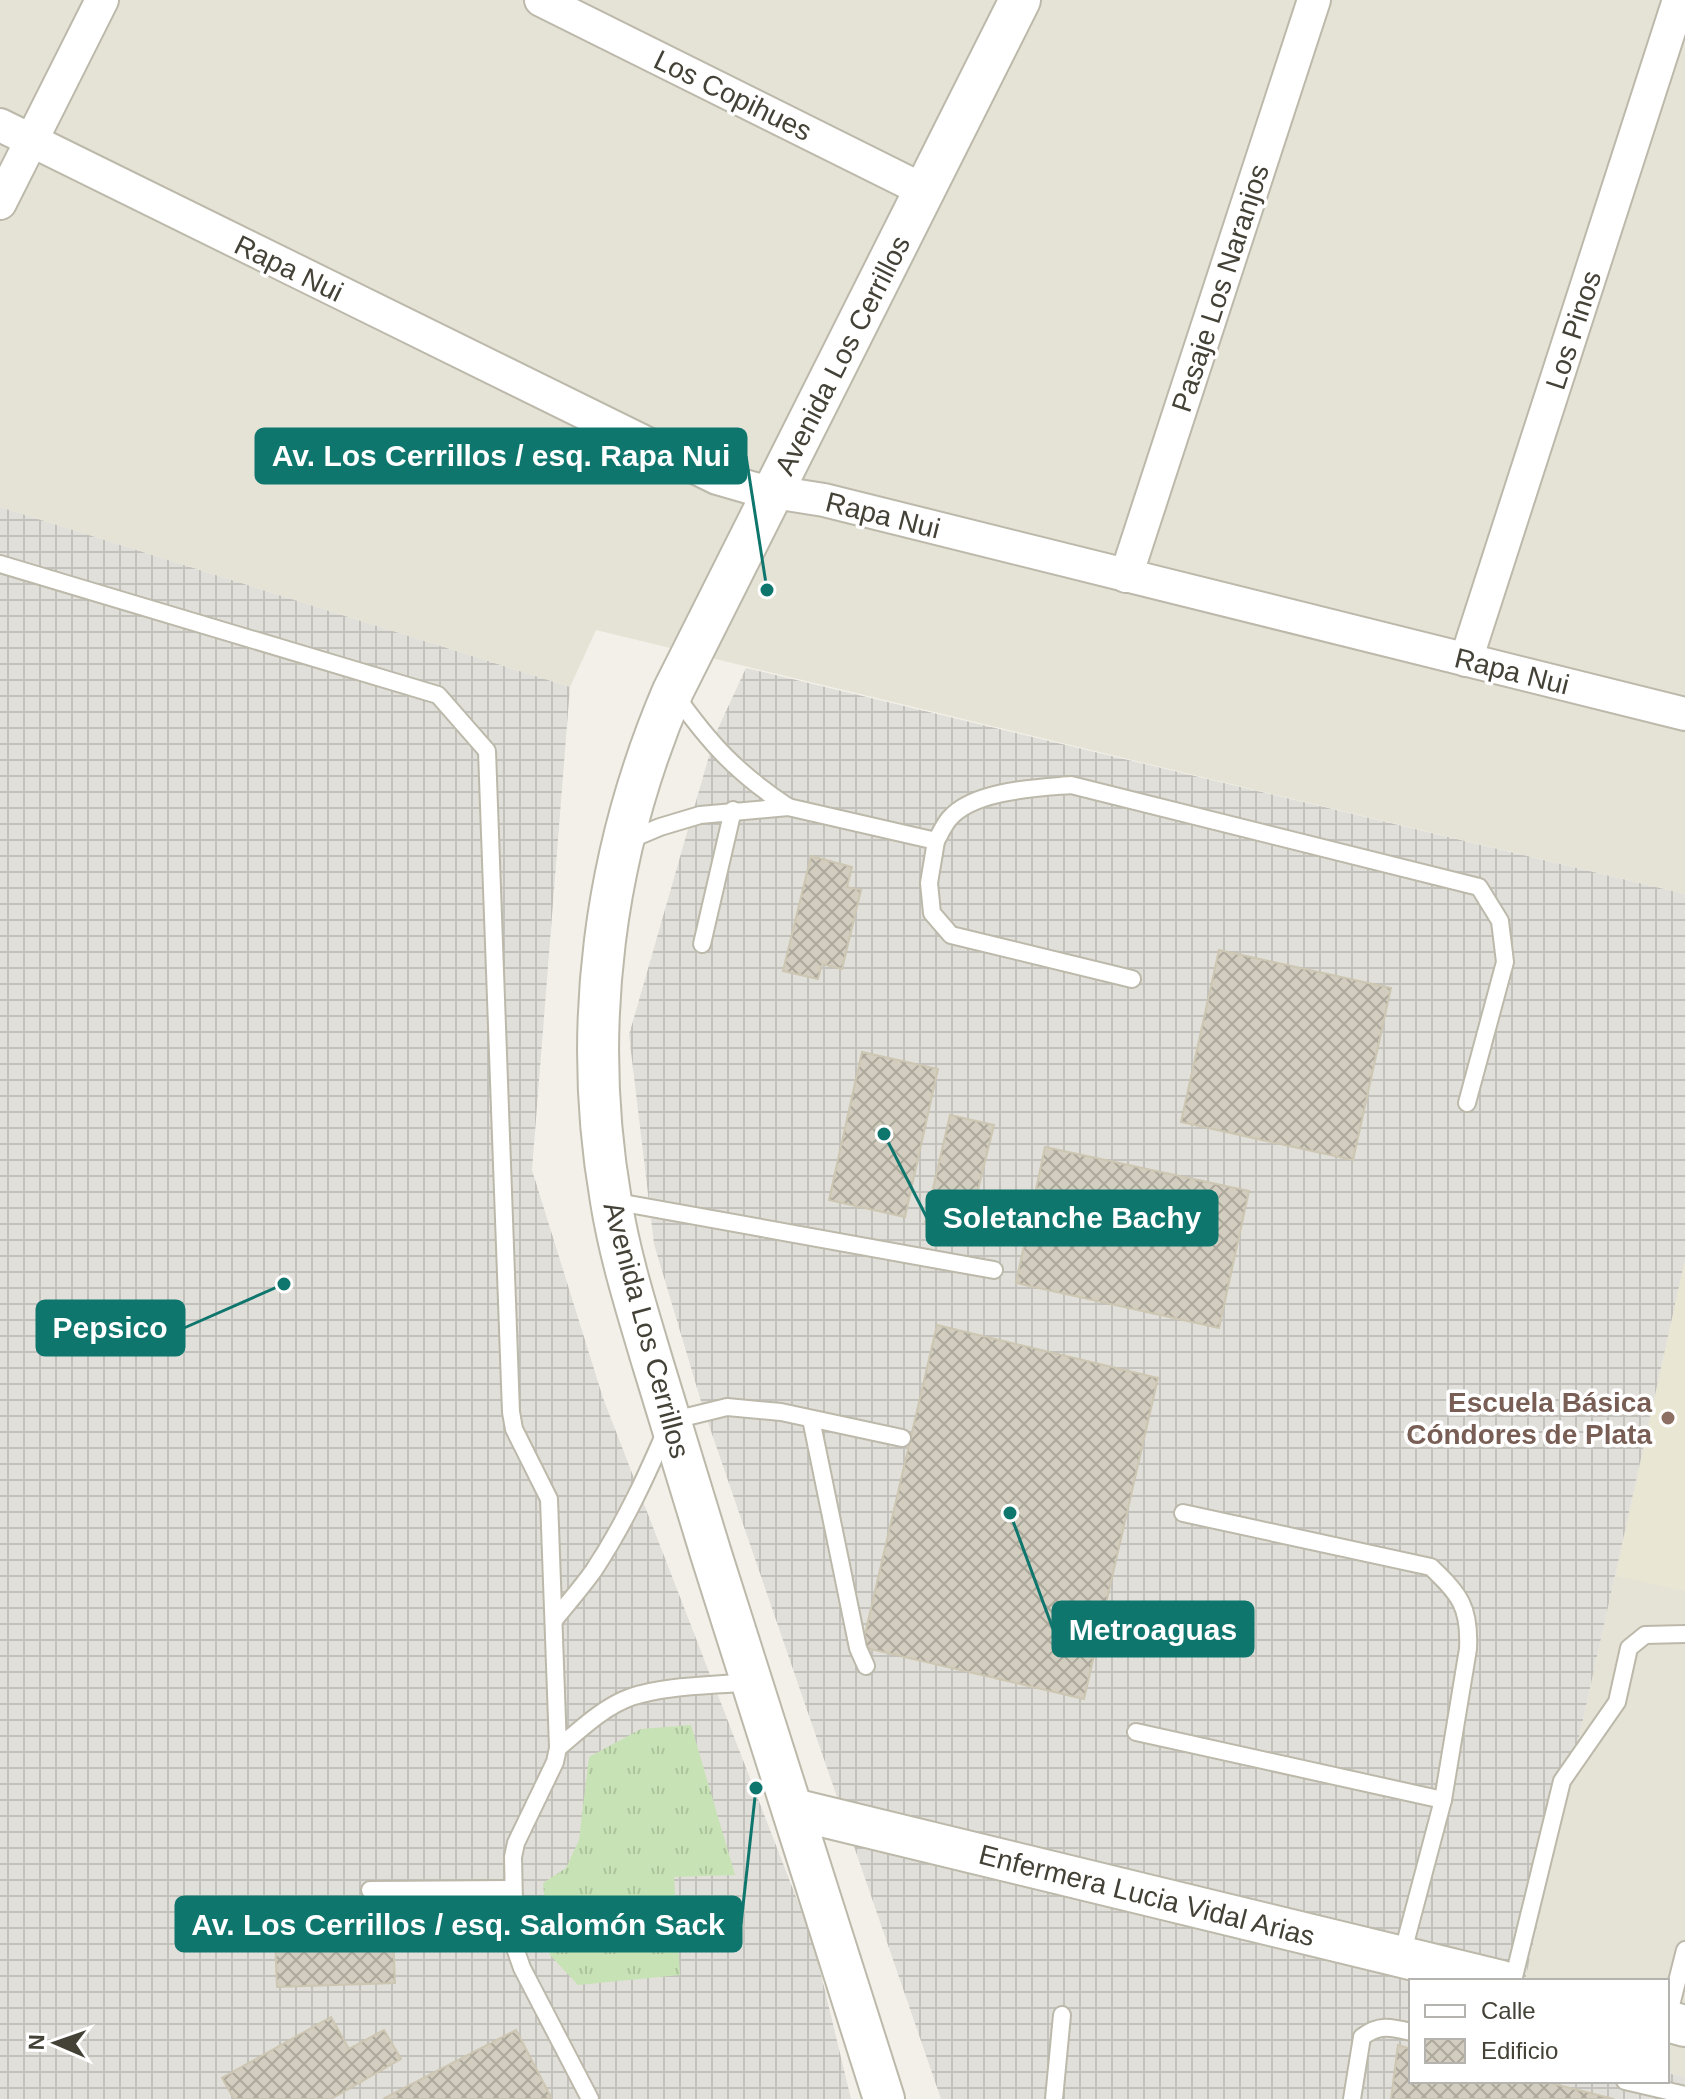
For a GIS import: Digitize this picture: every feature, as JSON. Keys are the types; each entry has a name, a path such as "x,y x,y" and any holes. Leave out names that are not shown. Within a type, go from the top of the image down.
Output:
{"street":[{"path":"0,203 102,0"},
{"name":"Los Copihues","path":"541,0 925,191"},
{"name":"Avenida Los Cerrillos","path":"884,2099 750,1682 630,1288 611,1201 602,1138 598,1023 607,921 622,843 647,755 673,691 1020,0"},
{"name":"Pasaje Los Naranjos","path":"1126,576 1314,0"},
{"name":"Los Pinos","path":"1466,660 1679,0"},
{"name":"Rapa Nui","path":"0,125 697,470 738,485 824,500 1685,714"},
{"name":"Enfermera Lucia Vidal Arias","path":"793,1809 1493,1979"}],"lane":[{"path":"0,564 438,695 487,751 511,1412 514,1429 547,1491 555,1619 558,1748 555,1762 516,1843 513,1857 515,1948 522,1968 590,2099"},
{"path":"673,691 722,755 752,783 788,807"},
{"path":"1132,979 951,935 932,913 929,883 936,841 950,817 977,800 1023,790 1071,785 1479,887 1500,921 1505,962 1467,1103"},
{"path":"622,843 700,815 788,807 936,841"},
{"path":"702,944 733,810"},
{"path":"611,1201 994,1270"},
{"path":"555,1619 613,1539 640,1490 670,1421 727,1407 781,1412 902,1438"},
{"path":"811,1419 858,1648 866,1666"},
{"path":"1183,1513 1431,1567 1458,1592 1469,1624 1468,1649 1443,1800 1401,1957"},
{"path":"1513,1979 1562,1781 1617,1702 1629,1648 1645,1635 1685,1634"},
{"path":"558,1748 592,1720 629,1698 669,1690 750,1682"},
{"path":"1136,1732 1443,1800"},
{"path":"370,1890 513,1889"},
{"path":"1669,2013 1685,1950"},
{"path":"1054,2099 1062,2015"},
{"path":"1352,2099 1362,2037 1372,2029 1386,2026 1409,2032"},
{"path":"1634,2083 1685,2095"}],"shaded area":[{"path":"0,0 1685,0 1685,894 596,630 570,687 0,507"},
{"path":"0,507 570,687 532,1170 603,1398 813,1941 851,2099 0,2099"},
{"path":"746,668 1685,894 1685,1260 1525,1979 1409,1979 1409,2083 1669,2083 1669,2073 1685,2077 1685,2099 941,2099 703,1408 654,1244 629,1035 715,735"},
{"path":"1685,1260 1685,2077 1669,2073 1669,1979 1525,1979"},
{"name":"Escuela Básica Cóndores de Plata","path":"1685,1260 1685,1591 1616,1576"}],"green space":[{"path":"691,1725 735,1875 674,1877 680,1975 578,1985 550,1955 543,1883 566,1868 579,1840 589,1757 641,1729"}],"building":[{"path":"811,856 852,867 847,887 861,890 842,969 822,964 818,979 783,971"},
{"path":"1219,950 1391,988 1353,1160 1181,1122"},
{"path":"862,1052 938,1069 905,1217 829,1200"},
{"path":"950,1115 994,1125 967,1234 925,1223"},
{"path":"1045,1147 1249,1191 1219,1328 1016,1283"},
{"path":"937,1325 1158,1378 1084,1699 862,1647"},
{"path":"392,1910 395,1983 277,1987 274,1914"},
{"path":"331,2017 349,2049 384,2030 401,2059 331,2099 234,2099 222,2078"},
{"path":"516,2030 552,2099 383,2099"},
{"path":"1398,2045 1409,2048 1409,2083 1550,2083 1614,2099 1391,2099"}],"place":[{"name":"Av. Los Cerrillos / esq. Rapa Nui","path":"767,590"},
{"name":"Soletanche Bachy","path":"884,1134"},
{"name":"Pepsico","path":"284,1284"},
{"name":"Escuela Básica Cóndores de Plata","path":"1668,1418"},
{"name":"Metroaguas","path":"1010,1513"},
{"name":"Av. Los Cerrillos / esq. Salomón Sack","path":"756,1788"}]}
